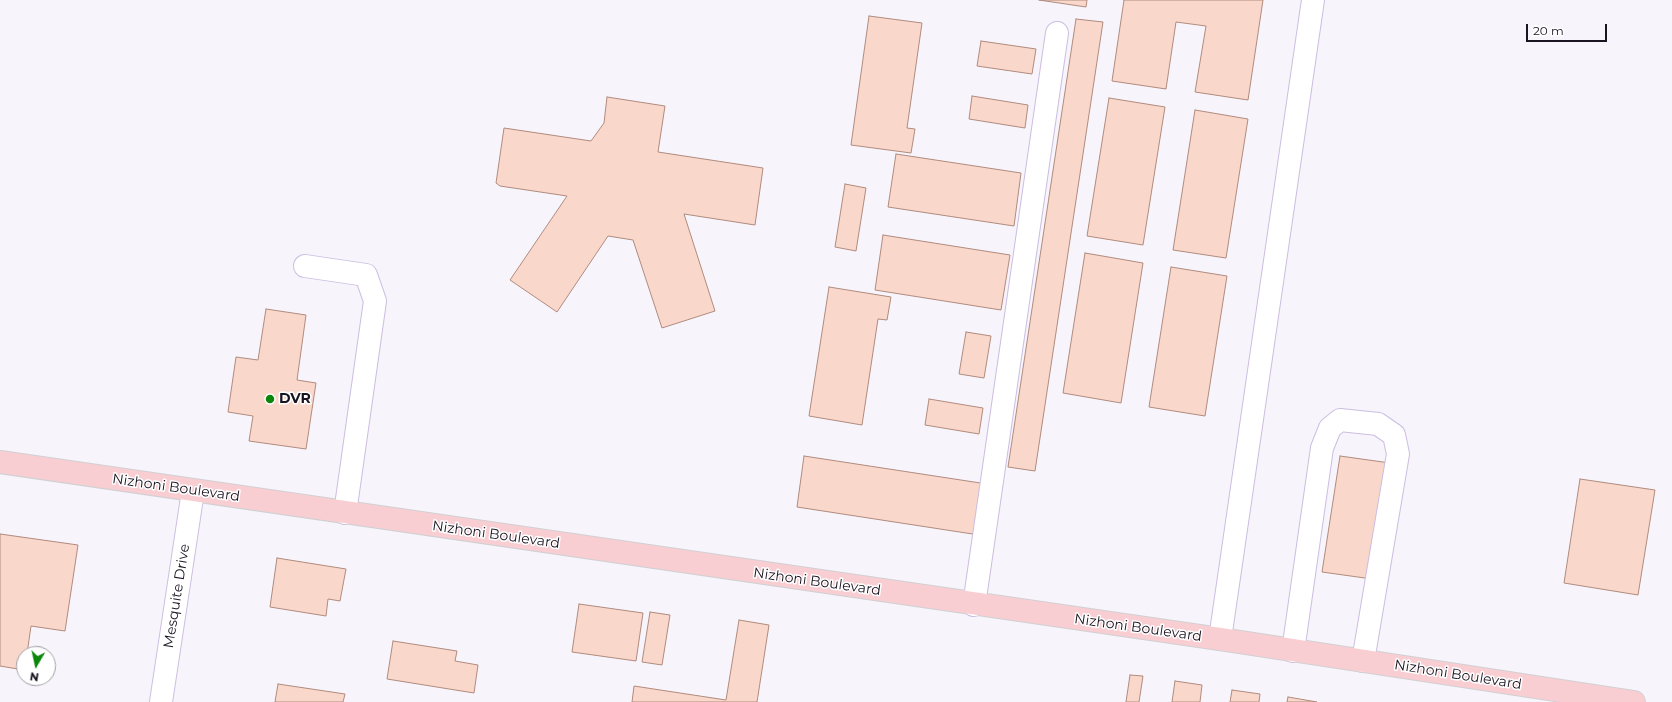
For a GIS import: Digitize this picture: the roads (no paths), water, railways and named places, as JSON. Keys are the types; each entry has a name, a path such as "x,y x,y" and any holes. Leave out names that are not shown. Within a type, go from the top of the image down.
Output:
{"main road":[{"name":"Nizhoni Boulevard","path":"0,462 974,605 1220,639 1634,702"}],"street":[{"path":"1220,639 1313,0"},
{"path":"974,605 1057,33"},
{"path":"305,266 366,275 375,301 345,513"},
{"path":"1293,651 1322,448 1330,428 1340,420 1378,424 1394,435 1398,454 1363,661"},
{"name":"Mesquite Drive","path":"161,702 193,491"}],"place":[{"name":"DVR","path":"270,399"}]}
